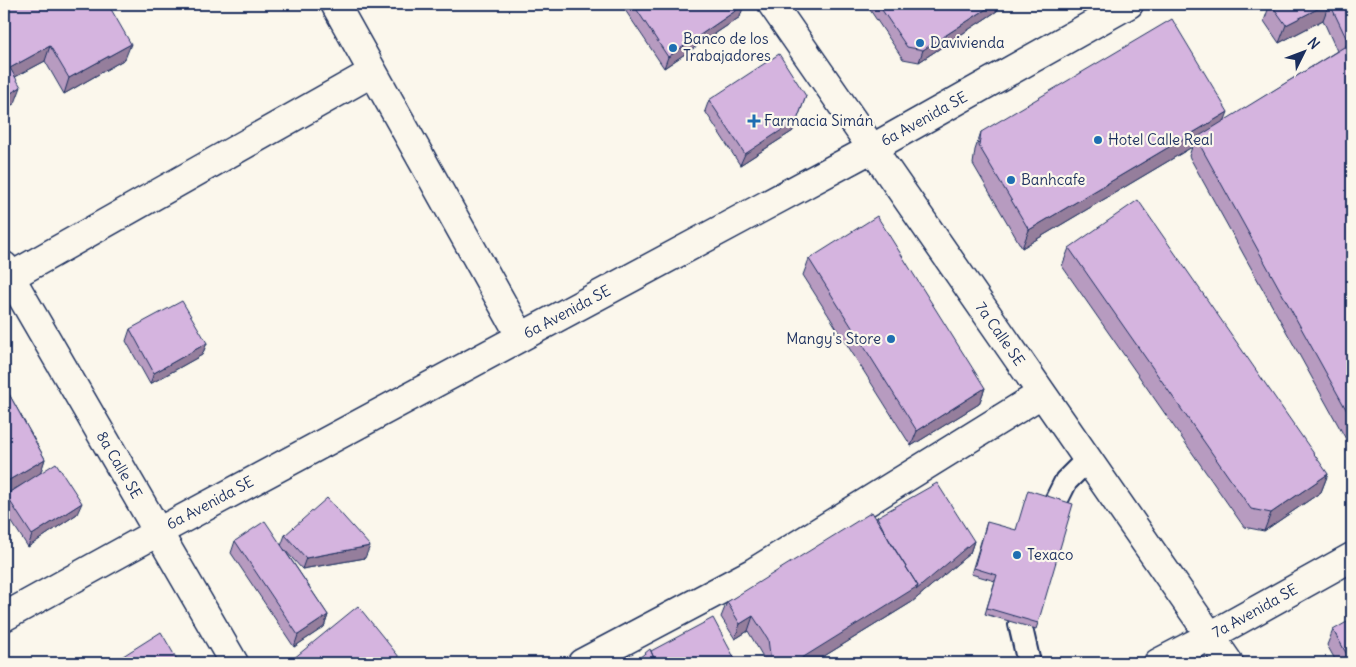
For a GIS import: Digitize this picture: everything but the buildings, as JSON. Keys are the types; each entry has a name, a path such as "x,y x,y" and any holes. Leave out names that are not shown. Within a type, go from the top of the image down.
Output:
{"street":[{"path":"335,4 521,337"},
{"name":"7a Calle SE","path":"772,4 1229,663"},
{"name":"6a Avenida SE","path":"4,617 158,532 871,149 1129,4"},
{"path":"7,272 373,72"},
{"name":"8a Calle SE","path":"7,272 234,663"},
{"path":"582,663 754,572 1041,394"},
{"name":"7a Avenida SE","path":"1158,663 1352,557"}],"lane":[{"path":"1054,505 1066,481 1087,460"},
{"path":"1020,624 1029,663"}],"place":[{"name":"Davivienda","path":"920,43"},
{"name":"Banco de los Trabajadores","path":"673,48"},
{"name":"Farmacia Simán","path":"754,121"},
{"name":"Hotel Calle Real","path":"1098,140"},
{"name":"Banhcafe","path":"1011,180"},
{"name":"Mangy's Store","path":"891,339"},
{"name":"Texaco","path":"1017,555"}]}
